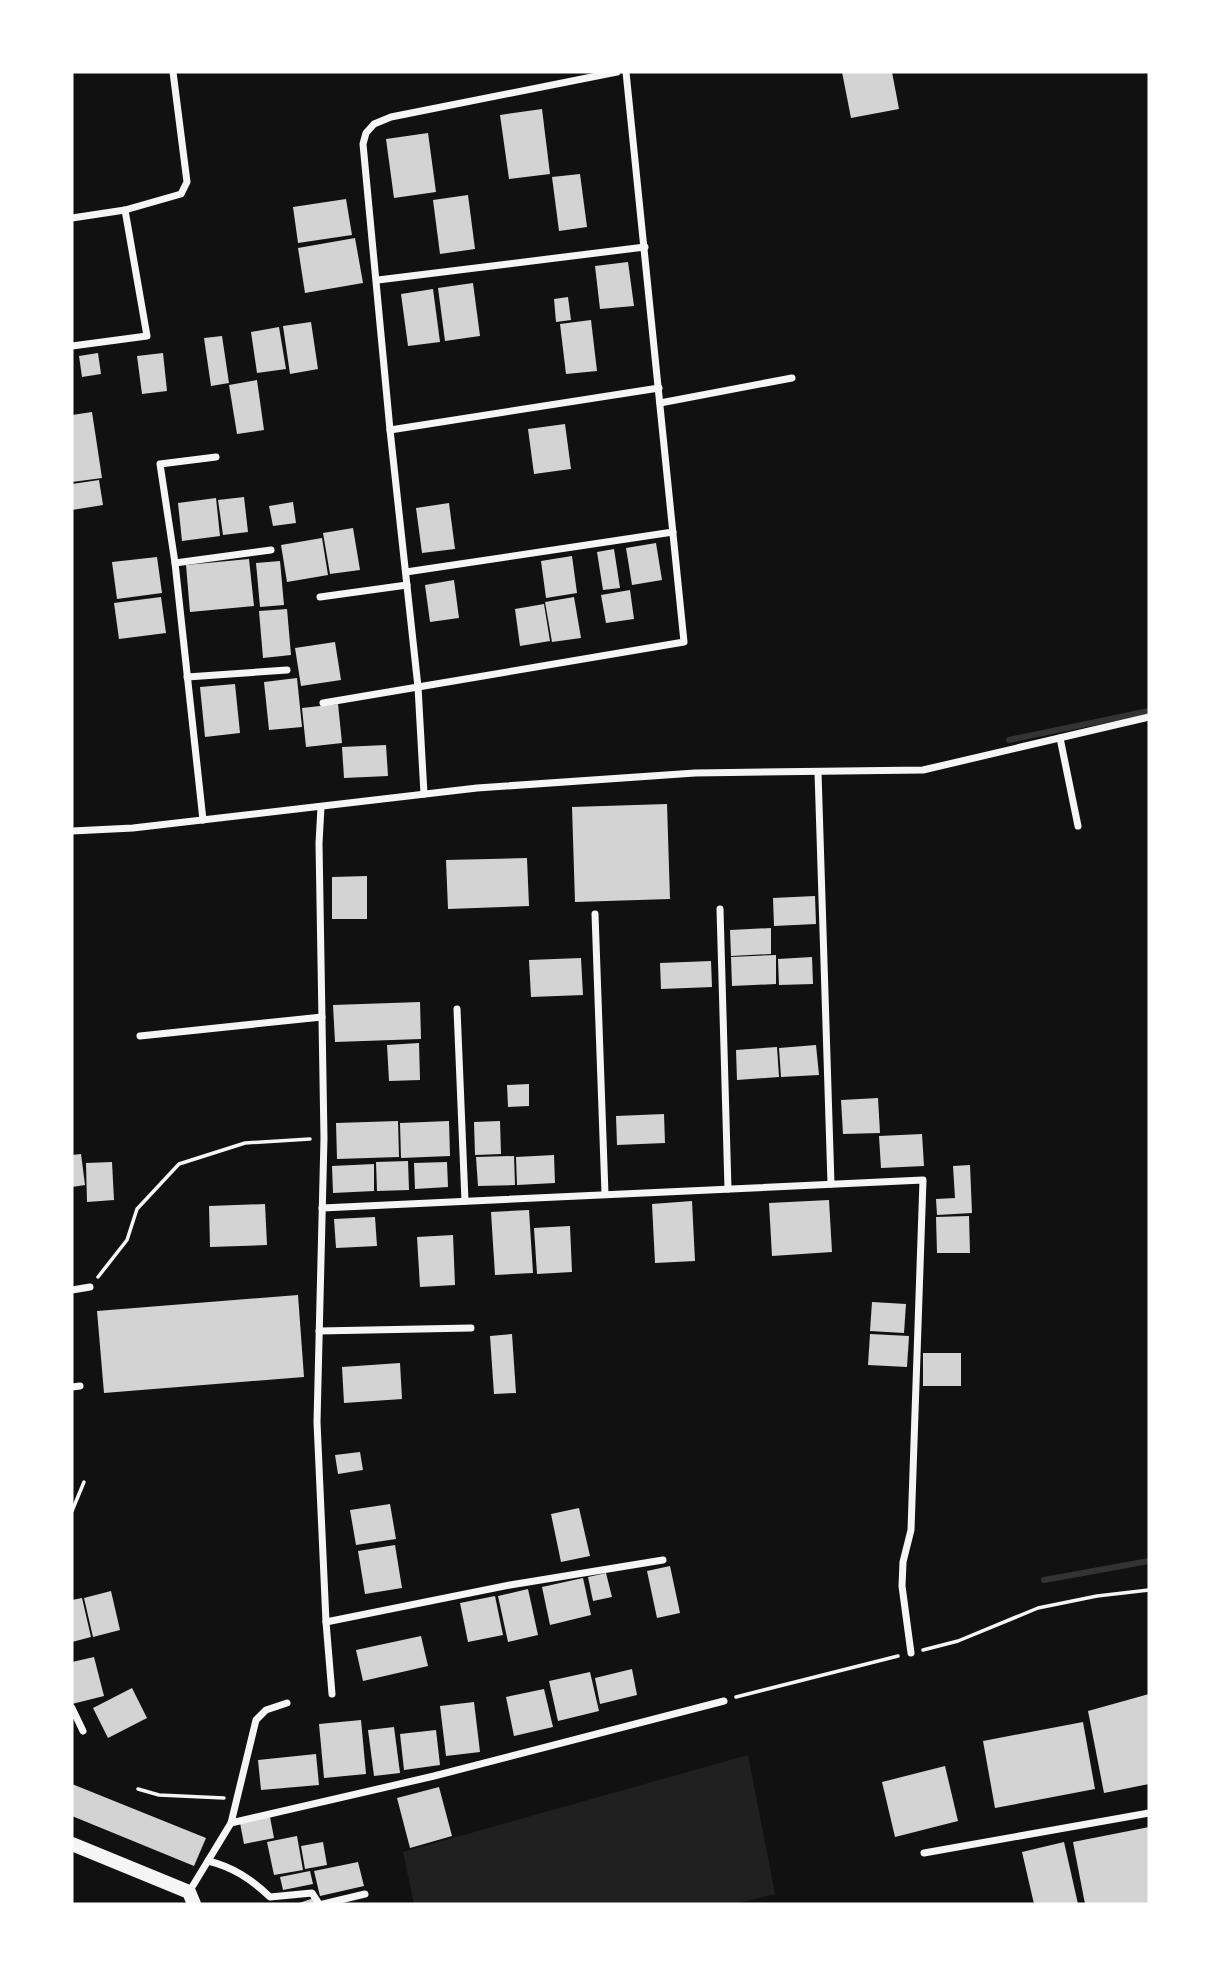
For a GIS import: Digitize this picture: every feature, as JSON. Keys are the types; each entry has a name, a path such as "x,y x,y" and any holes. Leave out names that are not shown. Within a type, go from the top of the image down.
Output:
{"main road":[{"path":"72,1844 191,1898"}],"street":[{"path":"72,218 125,210 181,194 187,182 173,72"},
{"path":"424,794 418,687 363,144 366,133 374,124 391,117 617,72"},
{"path":"323,704 684,642 626,72"},
{"path":"72,346 147,336 125,210"},
{"path":"378,280 645,247"},
{"path":"660,403 792,377"},
{"path":"390,430 659,388"},
{"path":"203,820 175,563 160,464 216,457"},
{"path":"405,572 673,532"},
{"path":"175,563 271,550"},
{"path":"320,597 407,585"},
{"path":"187,677 287,670"},
{"path":"72,831 133,828 477,788 695,773 923,770 1149,717"},
{"path":"1060,738 1079,826"},
{"path":"818,772 831,1184"},
{"path":"321,807 319,843 324,1138 317,1422 332,1693"},
{"path":"720,909 728,1189"},
{"path":"595,914 605,1194"},
{"path":"457,1009 465,1201"},
{"path":"140,1036 322,1017"},
{"path":"322,1208 923,1180 911,1530 903,1562 902,1587 911,1653"},
{"path":"72,1290 90,1287"},
{"path":"319,1331 471,1328"},
{"path":"326,1622 510,1585 663,1560"},
{"path":"231,1823 434,1776 724,1700"},
{"path":"191,1898 208,1861 231,1823 256,1720 267,1710 288,1703"},
{"path":"72,1708 83,1731"},
{"path":"924,1853 1149,1813"},
{"path":"208,1861 229,1866 253,1881 270,1897 312,1893 321,1904 365,1894"}],"path":[{"path":"90,1287 127,1240 137,1209 179,1164 246,1143 324,1138"},
{"path":"72,1511 85,1482"},
{"path":"724,1700 958,1641 1038,1608 1097,1596 1149,1590"},
{"path":"138,1789 159,1795 237,1799"}],"shaded area":[{"path":"748,1755 775,1894 734,1904 414,1904 403,1852"}],"building":[{"path":"842,72 892,72 899,109 851,118"},
{"path":"542,109 550,174 509,179 500,115"},
{"path":"428,133 436,192 394,198 386,139"},
{"path":"580,174 587,227 559,231 552,177"},
{"path":"468,195 475,249 440,254 433,200"},
{"path":"346,199 352,235 298,243 293,207"},
{"path":"355,238 363,283 305,293 298,248"},
{"path":"628,262 634,306 600,309 595,266"},
{"path":"473,283 480,336 445,341 438,288"},
{"path":"433,289 440,342 408,346 401,294"},
{"path":"568,297 571,320 556,322 554,299"},
{"path":"591,320 597,371 566,374 560,324"},
{"path":"311,322 318,369 290,374 283,326"},
{"path":"279,327 286,369 257,373 251,332"},
{"path":"222,336 229,383 211,386 204,338"},
{"path":"98,353 101,374 82,377 79,356"},
{"path":"163,353 167,391 142,394 137,356"},
{"path":"257,380 264,430 237,434 229,385"},
{"path":"92,412 102,478 72,482 72,415"},
{"path":"565,424 571,469 534,474 528,429"},
{"path":"99,480 103,505 72,510 72,484"},
{"path":"244,497 248,532 223,535 218,500"},
{"path":"216,498 220,536 182,541 178,503"},
{"path":"293,502 296,523 273,526 269,506"},
{"path":"449,503 455,549 422,553 416,508"},
{"path":"353,528 360,570 330,574 323,533"},
{"path":"322,538 328,575 287,582 281,545"},
{"path":"656,543 662,580 632,585 626,548"},
{"path":"614,549 620,588 603,590 597,552"},
{"path":"572,556 577,593 546,598 541,561"},
{"path":"157,557 162,593 117,599 112,562"},
{"path":"249,559 254,606 190,612 186,565"},
{"path":"280,561 284,605 260,607 256,563"},
{"path":"454,580 459,618 430,622 425,585"},
{"path":"630,590 634,619 606,623 601,595"},
{"path":"161,597 166,633 119,639 114,603"},
{"path":"574,597 581,638 552,642 545,602"},
{"path":"544,604 550,641 520,646 515,609"},
{"path":"287,609 291,655 263,658 259,611"},
{"path":"335,642 341,680 301,686 295,648"},
{"path":"297,678 302,727 269,730 264,682"},
{"path":"235,684 240,733 205,737 200,687"},
{"path":"338,704 342,743 306,747 302,708"},
{"path":"386,745 388,776 344,778 342,747"},
{"path":"667,804 670,899 575,902 572,807"},
{"path":"527,858 529,906 448,909 446,860"},
{"path":"367,876 367,919 332,919 332,877"},
{"path":"815,896 816,924 774,926 773,898"},
{"path":"771,928 771,954 731,956 730,930"},
{"path":"776,955 776,984 732,986 731,957"},
{"path":"812,957 813,984 779,985 778,959"},
{"path":"581,958 583,995 531,997 529,960"},
{"path":"711,961 712,987 661,989 660,963"},
{"path":"420,1002 421,1039 335,1042 333,1005"},
{"path":"419,1043 420,1080 389,1081 387,1045"},
{"path":"816,1045 819,1075 781,1077 779,1048"},
{"path":"777,1047 779,1077 737,1080 736,1050"},
{"path":"529,1084 529,1106 508,1107 507,1085"},
{"path":"878,1098 880,1133 843,1134 841,1100"},
{"path":"664,1114 665,1143 617,1145 616,1116"},
{"path":"398,1121 399,1157 337,1159 336,1123"},
{"path":"449,1121 450,1156 401,1158 400,1123"},
{"path":"500,1121 501,1154 475,1155 474,1122"},
{"path":"922,1134 924,1166 881,1168 879,1136"},
{"path":"81,1154 85,1185 72,1187 72,1155"},
{"path":"554,1155 555,1183 517,1185 516,1157"},
{"path":"514,1156 515,1185 478,1186 476,1157"},
{"path":"408,1161 409,1190 377,1191 376,1162"},
{"path":"112,1162 114,1200 87,1202 86,1163"},
{"path":"447,1162 448,1187 415,1189 414,1163"},
{"path":"374,1164 374,1191 333,1193 332,1166"},
{"path":"970,1165 972,1213 937,1215 936,1199 955,1198 953,1166"},
{"path":"829,1200 832,1252 772,1256 769,1203"},
{"path":"692,1201 695,1261 655,1263 652,1204"},
{"path":"265,1204 267,1245 210,1247 209,1206"},
{"path":"529,1210 533,1273 495,1275 491,1212"},
{"path":"969,1216 970,1253 937,1253 936,1217"},
{"path":"375,1217 377,1246 336,1248 334,1219"},
{"path":"570,1226 572,1272 537,1274 534,1228"},
{"path":"453,1235 455,1285 420,1287 417,1237"},
{"path":"298,1295 304,1377 104,1393 97,1311"},
{"path":"872,1302 906,1304 904,1333 870,1331"},
{"path":"512,1334 516,1393 494,1394 490,1336"},
{"path":"870,1334 909,1336 907,1367 868,1365"},
{"path":"923,1353 961,1353 961,1386 923,1386"},
{"path":"400,1363 402,1399 344,1403 342,1367"},
{"path":"360,1452 363,1470 338,1474 335,1455"},
{"path":"390,1504 396,1539 356,1545 350,1510"},
{"path":"579,1508 590,1556 561,1562 551,1514"},
{"path":"395,1545 402,1588 365,1594 358,1551"},
{"path":"670,1566 680,1613 657,1618 647,1571"},
{"path":"606,1573 612,1597 593,1601 588,1577"},
{"path":"583,1578 591,1615 550,1625 542,1587"},
{"path":"528,1589 538,1635 508,1642 498,1596"},
{"path":"111,1591 120,1630 93,1637 84,1598"},
{"path":"495,1596 503,1635 468,1642 460,1603"},
{"path":"82,1598 91,1637 72,1642 72,1600"},
{"path":"421,1636 428,1666 363,1681 356,1650"},
{"path":"94,1657 104,1696 72,1704 72,1662"},
{"path":"632,1669 637,1695 600,1704 595,1678"},
{"path":"590,1672 599,1711 558,1721 549,1681"},
{"path":"132,1688 147,1718 108,1738 93,1708"},
{"path":"544,1689 553,1727 514,1736 506,1697"},
{"path":"1149,1694 1149,1784 1104,1793 1088,1711"},
{"path":"474,1702 480,1752 446,1756 440,1706"},
{"path":"361,1720 366,1774 324,1778 319,1724"},
{"path":"1083,1722 1095,1789 995,1808 983,1741"},
{"path":"394,1727 400,1773 374,1776 368,1730"},
{"path":"436,1730 440,1765 404,1770 400,1734"},
{"path":"316,1754 319,1785 261,1790 258,1760"},
{"path":"945,1766 958,1821 895,1837 882,1782"},
{"path":"72,1784 206,1838 194,1866 72,1816"},
{"path":"439,1787 452,1836 410,1848 397,1798"},
{"path":"270,1817 274,1838 244,1844 240,1823"},
{"path":"1149,1827 1149,1904 1085,1904 1073,1842"},
{"path":"297,1836 303,1870 274,1875 267,1842"},
{"path":"323,1842 327,1865 305,1869 301,1846"},
{"path":"1064,1842 1078,1904 1034,1904 1022,1852"},
{"path":"358,1862 364,1886 320,1896 314,1871"},
{"path":"310,1871 313,1884 283,1890 280,1877"},
{"path":"314,1898 316,1904 296,1904"}],"waterway":[{"path":"1009,740 1149,711"},
{"path":"1044,1580 1149,1561"}]}
